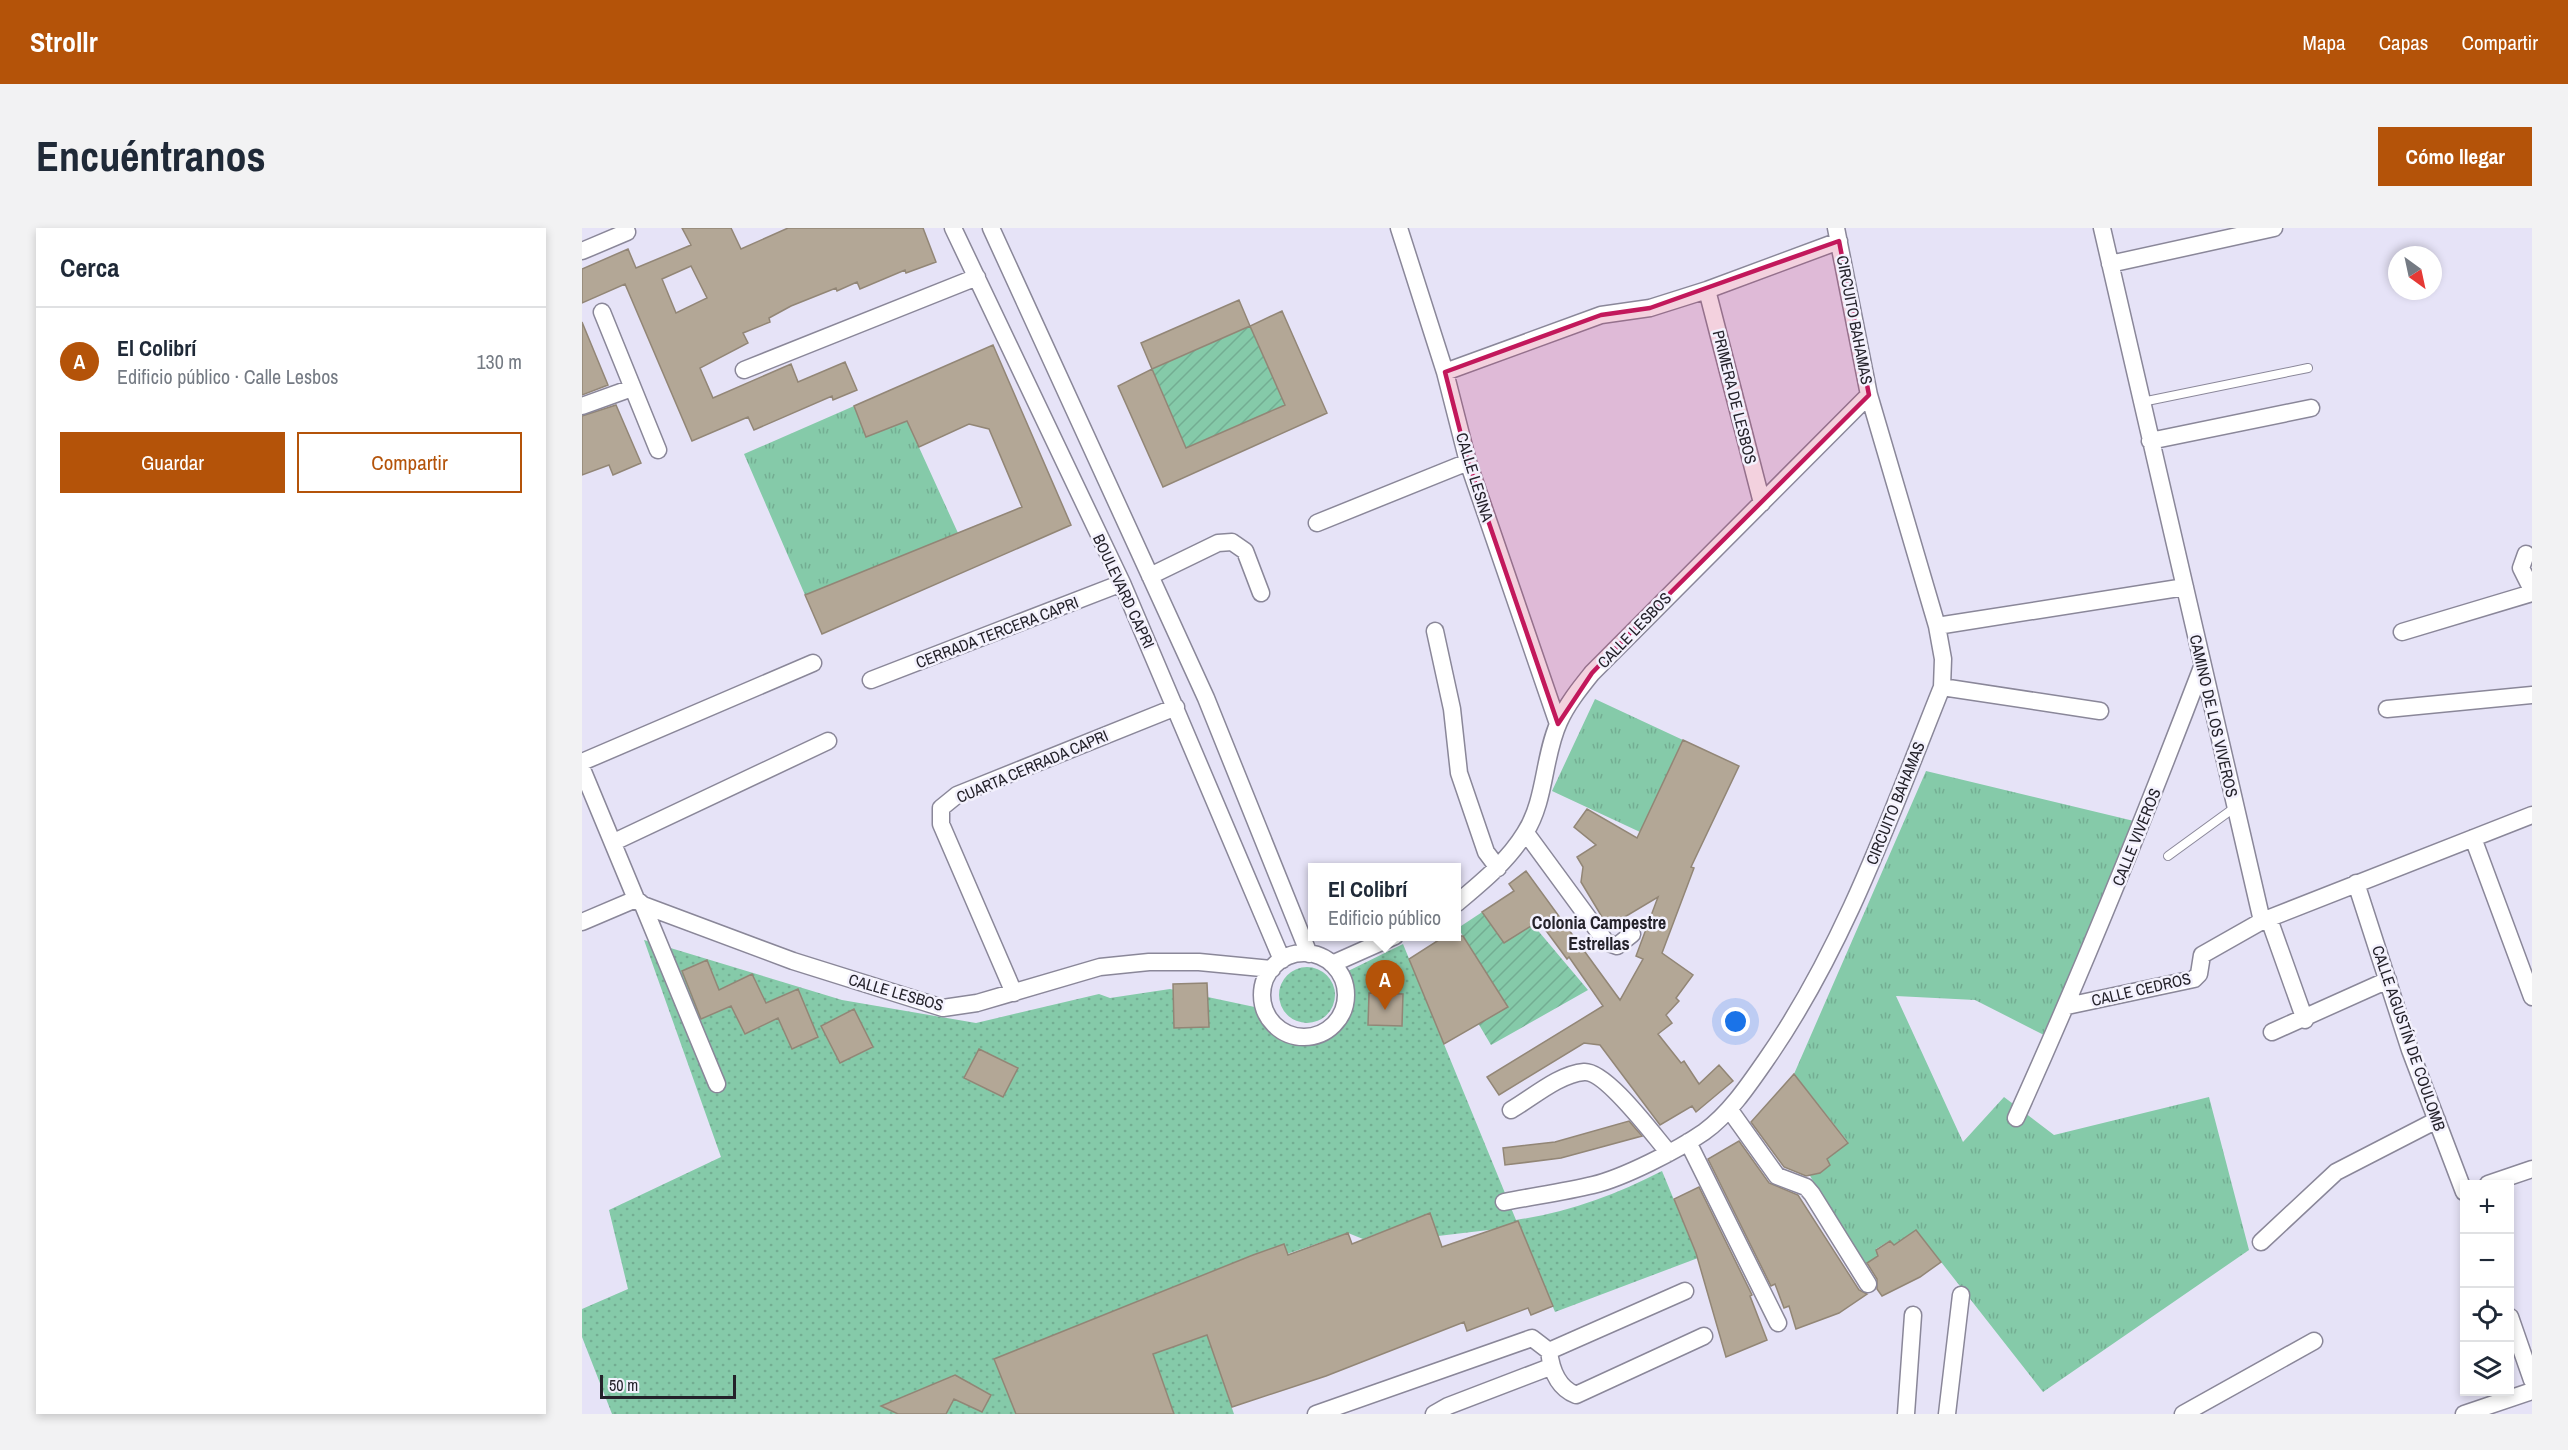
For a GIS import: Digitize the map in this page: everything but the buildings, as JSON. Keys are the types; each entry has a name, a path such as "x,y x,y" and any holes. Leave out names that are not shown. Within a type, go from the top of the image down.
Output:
{"street":[{"name":"BOULEVARD CAPRI","path":"953,228 1122,583 1176,707 1277,964"},
{"name":"BOULEVARD CAPRI","path":"991,228 1206,698 1310,954"},
{"name":"CALLE LESINA","path":"1399,228 1445,372 1468,462 1558,724"},
{"name":"CAMINO DE LOS VIVEROS","path":"2102,228 2202,667 2211,693 2234,808 2266,920 2305,1020"},
{"path":"2110,264 2274,228"},
{"path":"582,251 627,232"},
{"path":"1445,372 1601,315 1650,308 1707,290 1837,235"},
{"name":"CIRCUITO BAHAMAS","path":"1504,1202 1596,1185 1670,1153 1705,1131 1729,1110 1790,1026 1818,974 1872,858 1942,687 1943,658 1937,626 1869,395 1837,235"},
{"path":"744,370 977,277"},
{"name":"PRIMERA DE LESBOS","path":"1707,290 1762,503"},
{"path":"602,312 658,450"},
{"path":"582,406 633,388"},
{"name":"CALLE LESBOS","path":"1461,900 1498,868 1526,833 1537,806 1558,724 1574,696 1593,673 1869,395"},
{"path":"2150,441 2311,408"},
{"path":"1317,523 1468,462"},
{"path":"1150,576 1218,543 1232,542 1245,551 1261,593"},
{"path":"2402,632 2532,591 2521,568 2526,554"},
{"name":"CERRADA TERCERA CAPRI","path":"872,680 1122,583"},
{"path":"1937,626 2185,586"},
{"path":"1435,631 1452,709 1459,773 1486,852 1498,868"},
{"path":"582,762 813,663"},
{"name":"CALLE VIVEROS","path":"2016,1118 2067,1006 2143,823 2202,667"},
{"path":"1942,687 2100,711"},
{"path":"2387,709 2532,695"},
{"name":"CUARTA CERRADA CAPRI","path":"1014,993 941,824 940,808 957,795 1176,707"},
{"path":"614,842 828,741"},
{"path":"582,769 717,1084"},
{"path":"2266,920 2532,815"},
{"path":"1526,833 1606,942 1617,946 1632,934"},
{"path":"2473,838 2532,997"},
{"name":"CALLE AGUSTÍN DE COULOMB","path":"2356,883 2460,1181"},
{"path":"582,922 640,902"},
{"name":"CALLE LESBOS","path":"640,902 793,961 943,1008 960,1007 1014,993 1100,967 1149,962 1277,964"},
{"name":"CALLE CEDROS","path":"2067,1006 2194,979 2199,974 2202,955 2266,920"},
{"path":"1332,964 1384,941"},
{"path":"1295,954 1310,954 1332,964 1341,975 1346,988 1346,1002 1333,1026 1321,1034 1308,1037 1281,1030 1271,1021 1264,1009 1264,988 1277,964 1295,954"},
{"path":"2272,1032 2305,1020 2388,980"},
{"path":"1511,1110 1570,1075 1587,1071 1603,1078 1670,1153"},
{"path":"1729,1110 1777,1176 1806,1188 1812,1194 1868,1284"},
{"path":"2261,1242 2336,1172 2437,1120"},
{"path":"1688,1142 1778,1323"},
{"path":"2502,1180 2532,1169"},
{"path":"1434,1414 1685,1291"},
{"path":"1947,1414 1961,1295"},
{"path":"1906,1414 1913,1315"},
{"path":"2514,1328 2532,1380"},
{"path":"1316,1414 1532,1338 1550,1359 1566,1391 1576,1395 1704,1336"},
{"path":"2192,1412 2314,1341"},
{"path":"2464,1414 2532,1391"}],"lane":[{"path":"2142,402 2308,368"},
{"path":"2168,856 2234,808"}],"highlighted area":[{"path":"1839,241 1869,395 1592,673 1558,724 1468,462 1445,372 1601,315 1650,308"}],"green space":[{"path":"1250,326 1285,405 1186,448 1152,369"},
{"path":"854,406 907,421 958,533 805,595 744,454"},
{"path":"1595,699 1683,740 1640,832 1552,791"},
{"path":"1926,771 2134,821 2046,1036 1975,1000 1896,996 1963,1142 2004,1097 2054,1135 2209,1097 2249,1250 2043,1392 1916,1230 1894,1245 1889,1241 1876,1249 1878,1256 1862,1267 1809,1174 1820,1173 1830,1165 1827,1159 1848,1142 1794,1074"},
{"path":"1508,895 1588,990 1491,1045 1478,1023 1508,1007 1461,933 1461,926"},
{"path":"644,940 842,1000 976,1023 1099,994 1110,998 1170,989 1264,1009 1276,1025 1291,1034 1306,1037 1321,1034 1333,1025 1341,1012 1345,994 1342,974 1403,944 1516,1220 1591,1202 1662,1171 1698,1258 1555,1312 1518,1221 1497,1229 1438,1236 1430,1214 1363,1239 1348,1233 1287,1254 1284,1245 1253,1255 994,1359 1016,1414 612,1414 582,1337 582,1309 628,1289 609,1210 721,1157"},
{"path":"1301,967 1313,967 1323,971 1331,979 1335,995 1331,1011 1323,1019 1313,1023 1301,1023 1291,1019 1283,1011 1279,1001 1279,989 1283,979 1291,971"},
{"path":"1207,1335 1234,1414 1174,1414 1153,1354"}],"place":[{"name":"El Colibrí","path":"1385,1010"}],"district":[{"name":"Colonia Campestre Estrellas","path":"1599,933"}]}
